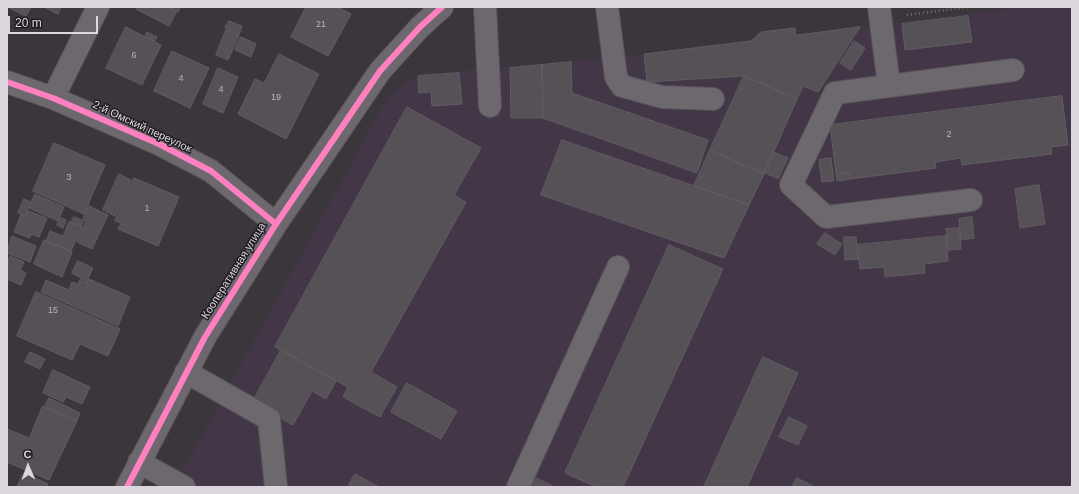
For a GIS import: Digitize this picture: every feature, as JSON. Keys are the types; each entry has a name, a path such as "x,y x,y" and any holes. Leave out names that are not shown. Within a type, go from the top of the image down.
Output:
{"street":[{"path":"53,98 98,7"},
{"name":"Кооперативная улица","path":"127,487 205,336 276,224 380,71 420,27 442,7"},
{"path":"485,7 490,106"},
{"path":"607,7 616,77 622,86 662,97 713,99"},
{"path":"880,13 889,86"},
{"path":"971,200 826,217 790,185 834,93 1013,70"},
{"name":"2-й Омский переулок","path":"7,82 53,98 159,144 211,171 276,224"},
{"path":"518,487 618,267"},
{"path":"186,372 268,419 276,487"},
{"path":"139,462 184,487"}],"path":[{"path":"880,13 969,7"}],"shaded area":[{"path":"1022,7 1072,7 1072,487 174,487 389,95 419,75 644,54 751,41 761,32 795,28 796,35"}],"building":[{"path":"8,7 31,7 26,16"},
{"path":"45,7 61,7 58,14"},
{"path":"137,7 166,7 176,12 169,26 136,9"},
{"path":"168,7 180,7 178,12"},
{"path":"306,7 338,7 351,14 328,56 291,37"},
{"path":"968,16 972,42 905,50 902,24"},
{"path":"229,21 242,26 239,35 225,28"},
{"path":"126,27 161,45 142,85 106,68"},
{"path":"860,27 818,92 803,86 797,99 744,76 647,82 644,54 751,41 761,32 795,28 796,35"},
{"path":"226,30 239,36 228,60 216,55"},
{"path":"147,32 157,37 155,41 145,37"},
{"path":"241,37 256,44 251,57 235,50"},
{"path":"854,41 865,48 851,70 840,63"},
{"path":"172,51 209,68 190,108 154,91"},
{"path":"279,54 319,74 286,139 238,114 255,79 264,83"},
{"path":"571,62 572,93 708,140 697,173 543,118 542,65"},
{"path":"542,65 543,118 511,118 510,68"},
{"path":"218,68 238,77 223,113 203,104"},
{"path":"459,73 462,104 432,106 431,92 419,93 418,76"},
{"path":"744,76 797,99 764,174 710,150"},
{"path":"1062,96 1068,145 1051,147 1052,154 962,165 961,158 935,162 936,168 850,179 849,173 836,174 830,125"},
{"path":"407,107 481,148 454,195 466,202 371,372 397,387 380,417 343,397 348,387 275,347"},
{"path":"562,140 749,205 724,258 541,195"},
{"path":"54,143 105,165 84,214 33,191"},
{"path":"710,150 764,174 749,205 694,186"},
{"path":"773,152 788,158 778,179 764,172"},
{"path":"831,158 834,181 822,182 819,160"},
{"path":"849,173 850,179 837,181 836,174"},
{"path":"119,174 131,180 115,216 103,210"},
{"path":"134,178 179,197 158,246 118,229 121,223 115,221"},
{"path":"1039,185 1045,224 1020,228 1015,189"},
{"path":"35,194 64,207 58,221 29,208"},
{"path":"24,199 31,202 25,216 18,213"},
{"path":"89,206 108,215 92,249 77,242 86,221 83,220"},
{"path":"28,211 47,218 39,237 31,234 30,238 14,232 21,215 26,217"},
{"path":"74,217 83,221 81,227 71,223"},
{"path":"972,217 974,238 961,240 959,219"},
{"path":"61,218 66,220 63,228 57,225"},
{"path":"69,222 82,227 71,251 46,241 50,231 63,236"},
{"path":"959,228 961,249 948,250 946,229"},
{"path":"825,233 842,244 835,255 817,244"},
{"path":"12,236 36,246 30,262 7,253"},
{"path":"946,236 948,261 924,264 925,273 885,277 884,267 860,269 857,245"},
{"path":"844,237 856,237 858,259 845,260"},
{"path":"44,240 72,252 62,277 34,264"},
{"path":"669,245 723,269 623,487 596,487 565,473"},
{"path":"10,256 24,262 20,270 26,273 21,285 7,279 7,264"},
{"path":"78,261 93,268 85,285 78,283 81,278 72,273"},
{"path":"89,279 130,297 118,326 41,292 46,280 69,290 72,282 85,287"},
{"path":"36,292 120,329 108,356 80,344 72,360 17,336"},
{"path":"281,350 336,381 326,399 312,391 293,425 252,403"},
{"path":"30,352 45,359 40,369 25,362"},
{"path":"763,357 798,373 747,487 704,487"},
{"path":"53,370 90,387 82,404 66,397 63,402 43,393"},
{"path":"407,383 457,411 441,439 391,412"},
{"path":"49,398 80,413 77,421 45,407"},
{"path":"43,406 77,421 49,480 7,462 7,429 29,438"},
{"path":"789,417 807,426 798,445 779,437"},
{"path":"24,473 48,484 46,487 17,487"},
{"path":"355,474 379,487 348,487"},
{"path":"536,478 555,487 532,487"},
{"path":"797,478 815,487 792,487"}],"cycle path":[{"path":"127,487 205,337 276,224 380,71 420,27 442,7"},
{"path":"7,82 53,98 159,144 211,171 276,224"}]}
